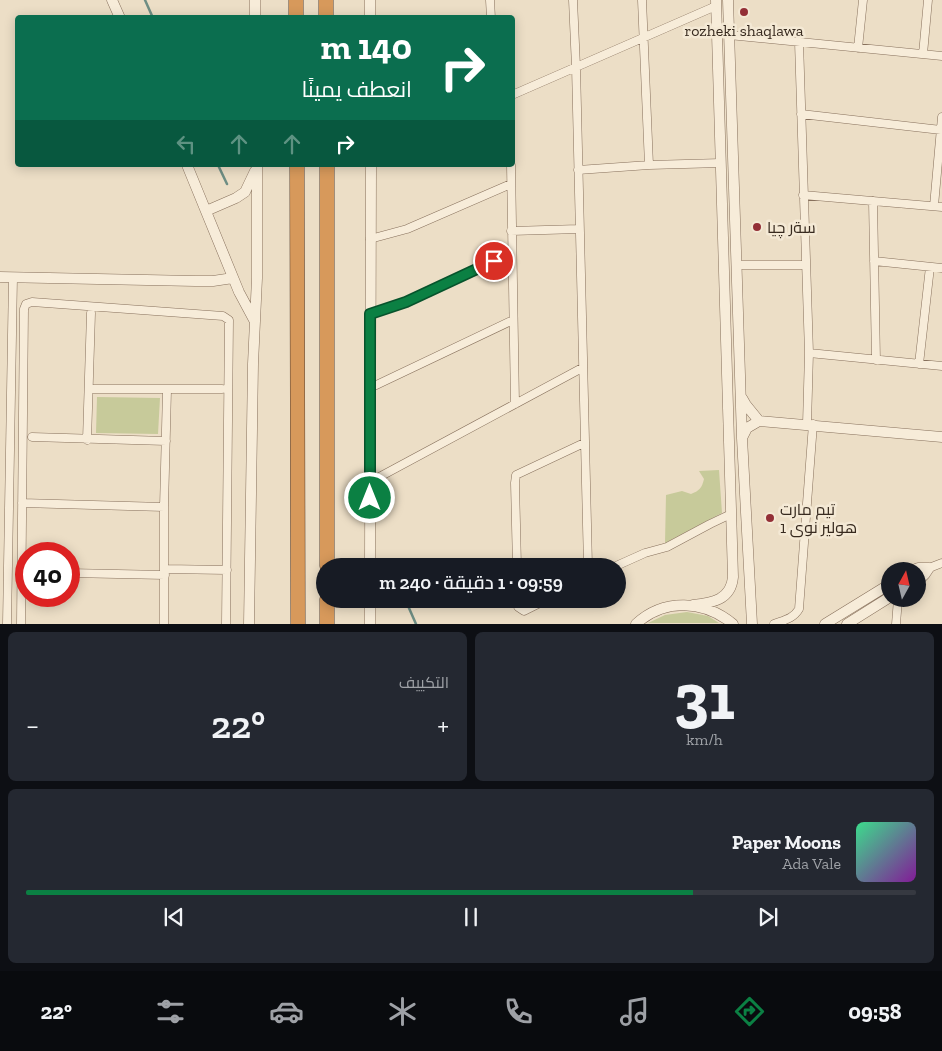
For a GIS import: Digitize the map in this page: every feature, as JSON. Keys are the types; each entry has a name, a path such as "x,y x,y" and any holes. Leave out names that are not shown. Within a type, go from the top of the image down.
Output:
{"highway":[{"path":"296,0 296,15"},
{"path":"326,0 326,15"},
{"path":"297,167 298,624"},
{"path":"327,167 327,558"},
{"path":"327,608 327,624"}],"street":[{"path":"112,0 119,15"},
{"path":"255,0 255,15"},
{"path":"370,0 370,15"},
{"path":"490,0 491,15"},
{"path":"573,0 588,558"},
{"path":"642,0 649,165"},
{"path":"728,0 742,438 752,624"},
{"path":"858,48 863,0"},
{"path":"923,54 928,0"},
{"path":"515,95 716,3 733,581 729,590 720,599 712,603 660,609 650,613 636,624"},
{"path":"729,35 942,56"},
{"path":"774,624 789,619 799,609 810,424 799,42"},
{"path":"801,114 941,130"},
{"path":"803,195 938,207 942,117"},
{"path":"578,170 649,165 721,163"},
{"path":"188,167 239,292 255,320"},
{"path":"206,211 245,192 257,167"},
{"path":"249,624 257,167"},
{"path":"370,558 371,167"},
{"path":"510,167 515,404"},
{"path":"370,239 407,229 510,184"},
{"path":"873,201 876,360"},
{"path":"512,231 579,229"},
{"path":"370,314 406,302 512,253"},
{"path":"874,262 942,268"},
{"path":"737,266 805,264"},
{"path":"919,364 930,267"},
{"path":"0,277 195,281 233,278"},
{"path":"7,624 4,515 13,277"},
{"path":"21,624 24,309 26,304 32,302 213,315 227,318 230,324 226,624"},
{"path":"726,303 739,302"},
{"path":"87,440 91,313"},
{"path":"12,318 24,318"},
{"path":"370,388 513,320"},
{"path":"809,353 942,366"},
{"path":"370,482 582,368"},
{"path":"89,389 222,389"},
{"path":"164,624 167,390"},
{"path":"741,397 759,421"},
{"path":"742,438 747,428 759,421 942,436"},
{"path":"32,437 166,442"},
{"path":"517,558 516,475 584,443"},
{"path":"22,503 164,507"},
{"path":"626,562 667,547 732,514"},
{"path":"926,574 929,568 942,563"},
{"path":"80,573 227,570"},
{"path":"733,581 741,586 750,582"},
{"path":"825,624 881,590"},
{"path":"847,624 881,603"},
{"path":"693,605 715,612 733,624"},
{"path":"370,608 370,624"},
{"path":"518,608 524,611 530,608"},
{"path":"896,624 897,608"}],"green space":[{"path":"97,397 160,398 158,434 96,433"},
{"path":"719,470 722,513 665,543 666,495 682,491 694,493 701,487 704,479 699,471"},
{"path":"687,612 708,616 719,623 648,623 665,615"}],"waterway":[{"path":"145,0 152,15"},
{"path":"219,167 227,184"},
{"path":"409,608 416,624"}],"place":[{"name":"rozheki shaqlawa","path":"744,12"},
{"name":"سةر چيا","path":"757,227"},
{"name":"تيم مارت هولير نوى 1","path":"770,518"}],"route":[{"path":"370,498 370,314 406,302 494,261"}]}
